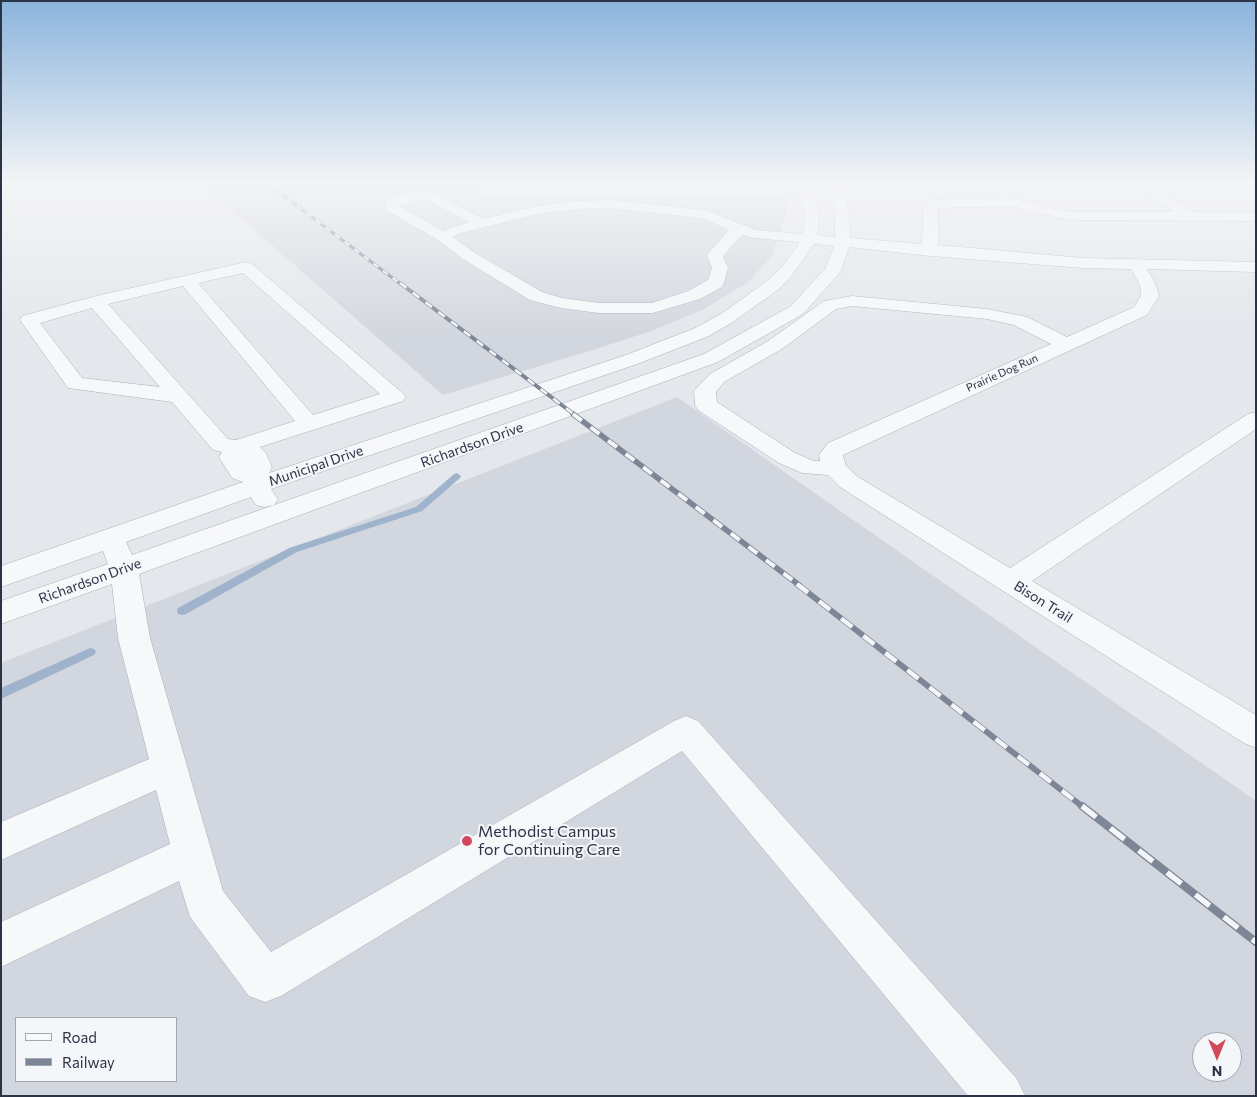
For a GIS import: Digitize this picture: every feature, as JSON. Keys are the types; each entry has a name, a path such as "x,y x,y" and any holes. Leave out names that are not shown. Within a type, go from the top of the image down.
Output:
{"street":[{"path":"440,235 469,256 536,296 561,303 599,308 653,308 694,296 716,283 720,268 715,255 733,235"},
{"path":"771,235 930,251 1137,266 1256,267"},
{"name":"Richardson Drive","path":"1,613 711,358 797,310 833,271 843,241 843,235"},
{"path":"930,235 930,251"},
{"name":"Municipal Drive","path":"1,577 111,538 256,481 633,359 702,332 727,318 773,285 787,272 805,248 808,238"},
{"name":"Prairie Dog Run","path":"834,468 831,455 836,448 1140,311 1146,305 1150,296 1148,285 1137,266"},
{"path":"96,301 221,445 237,448 395,396 246,267 96,301 29,320 76,384 178,396"},
{"path":"1238,267 1256,279"},
{"path":"187,280 308,424"},
{"path":"834,468 811,468 787,458 706,405 705,391 717,378 774,345 830,304 852,301 987,314 1020,321 1066,344"},
{"path":"1010,582 1256,419"},
{"path":"237,448 231,458 241,473 256,481 275,515"},
{"name":"Bison Trail","path":"834,468 849,482 1256,733"},
{"path":"111,538 124,569 134,638 205,902 265,980 686,731 1000,1096"},
{"path":"1,841 169,767"},
{"path":"1,945 192,854"}],"shaded area":[{"path":"260,235 779,235 772,256 748,282 704,309 654,330 443,395"},
{"name":"Methodist Campus for Continuing Care","path":"677,397 1256,801 1256,1096 1,1096 1,663"}],"waterway":[{"path":"182,611 293,550 419,509 457,476"},
{"path":"1,694 90,652"}],"railway":[{"path":"336,235 402,285"},
{"path":"400,283 575,415"},
{"path":"573,414 799,585"},
{"path":"797,584 1083,807"},
{"path":"1082,806 1256,942"}],"place":[{"name":"Methodist Campus for Continuing Care","path":"467,841"}]}
